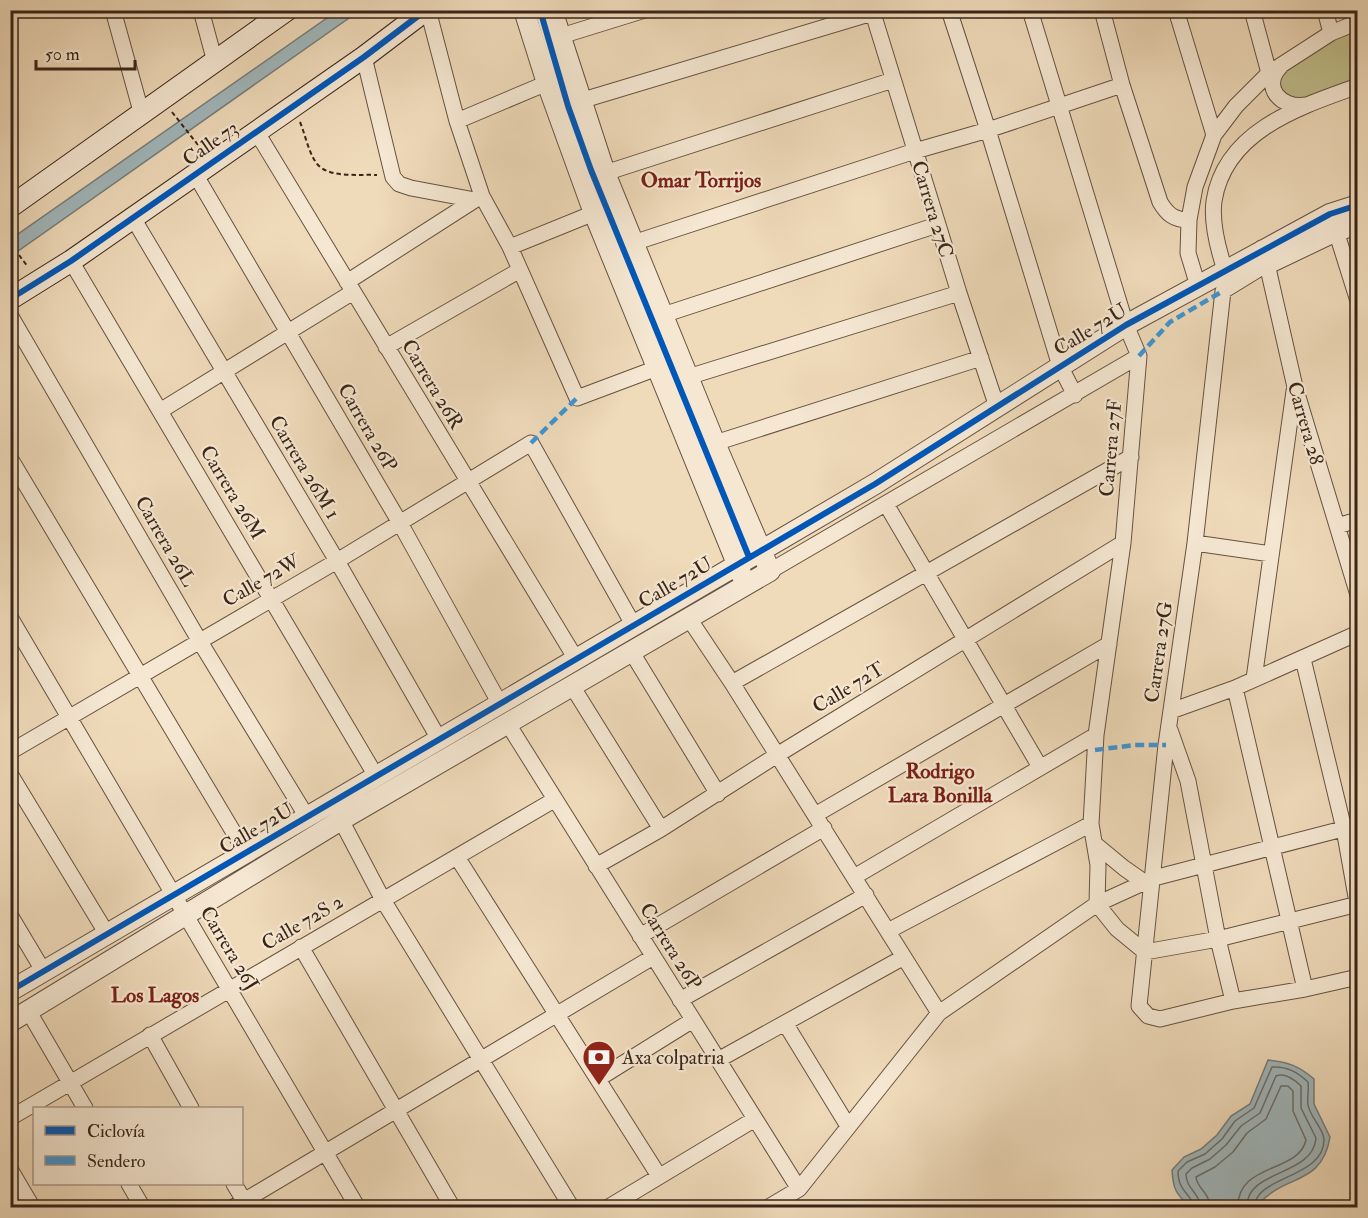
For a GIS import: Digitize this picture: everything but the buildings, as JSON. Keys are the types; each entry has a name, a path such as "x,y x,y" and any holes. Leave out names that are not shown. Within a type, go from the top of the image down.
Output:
{"main road":[{"name":"Calle 73","path":"10,299 71,261 364,57 427,10"},
{"path":"10,207 142,115 278,13"}],"street":[{"path":"113,10 142,115"},
{"path":"201,10 214,62"},
{"path":"427,10 478,198 510,247 576,398 657,368"},
{"path":"524,10 547,83 594,213 746,584"},
{"path":"552,10 605,172 715,443 770,571"},
{"path":"561,36 645,10"},
{"path":"949,10 1060,366 1075,395"},
{"name":"Carrera 27F","path":"1030,10 1126,325 1139,356 1123,543 1096,735 1091,824 1098,865 1097,904"},
{"path":"1102,10 1122,85 1160,202 1172,217 1189,220"},
{"path":"1176,10 1214,135"},
{"path":"1252,10 1269,73"},
{"path":"1325,10 1331,33"},
{"path":"580,101 872,11"},
{"name":"Carrera 27C","path":"872,11 959,293 997,407"},
{"path":"1198,286 1188,253 1189,220 1196,187 1214,135 1236,106 1269,73 1331,33 1358,22"},
{"path":"364,57 396,180 411,188 478,198"},
{"path":"1285,62 1277,69 1273,78 1278,98 1287,104 1307,105"},
{"path":"605,172 893,80"},
{"path":"457,121 547,83"},
{"path":"633,243 1122,85"},
{"path":"1225,270 1215,226 1214,202 1221,179 1233,156 1251,135 1307,105 1358,86"},
{"name":"Carrera 26R","path":"256,131 576,659"},
{"name":"Carrera 26P","path":"195,174 400,524 500,704"},
{"path":"160,411 288,332 478,198"},
{"name":"Calle 72U","path":"1265,257 1330,214 1358,205"},
{"path":"510,247 594,213"},
{"name":"Carrera 26M 1","path":"133,218 337,561 439,739"},
{"name":"Calle 72U","path":"10,991 875,484 1126,325 1225,270 1358,224"},
{"path":"663,315 938,225"},
{"path":"1336,231 1358,301"},
{"name":"Carrera 27G","path":"1233,1001 1160,1019 1148,1016 1139,1006 1149,880 1195,543 1223,291 1265,257"},
{"name":"Carrera 28","path":"1265,257 1295,387 1358,595"},
{"name":"Carrera 26M","path":"71,261 376,776"},
{"path":"386,347 520,270"},
{"path":"688,377 959,293"},
{"name":"Carrera 26L","path":"10,315 199,640 307,817"},
{"name":"Calle 72U","path":"10,1023 341,820 1139,356"},
{"path":"715,443 981,358"},
{"path":"1254,679 1295,387"},
{"name":"Calle 72W","path":"10,752 400,524 531,443 634,626"},
{"path":"732,683 1131,457"},
{"path":"10,458 246,853"},
{"path":"886,504 1040,766"},
{"path":"1337,526 1358,520"},
{"name":"Calle 72T","path":"596,866 661,829 777,755 1123,543"},
{"path":"1195,543 1271,554"},
{"name":"Carrera 26J","path":"10,616 358,1208"},
{"path":"688,617 824,828 939,1013"},
{"path":"1171,711 1235,688 1358,633"},
{"path":"815,814 1109,644"},
{"path":"631,651 718,794"},
{"path":"1097,904 1117,929 1144,952 1218,939 1357,906 1351,827 1303,659"},
{"path":"572,686 661,829"},
{"path":"1235,688 1305,989"},
{"name":"Carrera 26P","path":"508,724 799,1189"},
{"path":"1169,728 1188,781 1218,939 1233,1001 1358,977"},
{"path":"854,877 1096,735"},
{"path":"10,774 107,934"},
{"name":"Calle 72S 2","path":"10,1118 554,800"},
{"path":"341,820 383,900 572,1208"},
{"path":"888,931 1091,824"},
{"path":"767,1208 799,1189 939,1013 1097,904 1149,880 1351,827"},
{"path":"640,936 824,828"},
{"path":"1095,843 1124,868 1149,880"},
{"path":"457,857 659,1176"},
{"path":"680,1000 866,896"},
{"path":"10,915 44,972"},
{"path":"301,947 453,1208"},
{"path":"234,1185 241,1205 325,1152 654,957"},
{"path":"718,1060 904,957"},
{"path":"29,1012 84,1107"},
{"path":"598,1079 693,1020"},
{"path":"784,1023 848,1126"},
{"path":"150,1035 191,1107"},
{"path":"606,1208 755,1119"},
{"path":"10,1168 33,1208"},
{"path":"130,1185 143,1208"}],"path":[{"path":"293,105 316,162 323,169 396,180"},
{"path":"169,108 199,147"},
{"path":"10,243 32,272"}],"shaded area":[{"path":"1357,22 1357,86 1307,105 1278,98 1277,69"}],"water":[{"path":"337,11 359,11 11,256 11,239"},
{"path":"1268,1060 1293,1065 1314,1079 1314,1104 1330,1137 1326,1153 1311,1172 1270,1194 1260,1203 1261,1207 1190,1207 1176,1191 1172,1170 1184,1157 1201,1149 1217,1135 1231,1116 1250,1104"}],"marked path":[{"path":"1139,356 1170,322 1223,291"},
{"path":"531,443 577,398"},
{"path":"1095,750 1135,745 1166,745"}],"cycle path":[{"path":"10,299 71,261 364,57 426,10"},
{"path":"540,10 568,106 591,170 749,557"},
{"path":"10,991 875,484 1126,325 1330,214 1358,205"}],"place":[{"name":"Axa colpatria","path":"599,1086"}],"district":[{"name":"Omar Torrijos","path":"701,180"},
{"name":"Rodrigo Lara Bonilla","path":"940,783"},
{"name":"Los Lagos","path":"155,995"}]}
